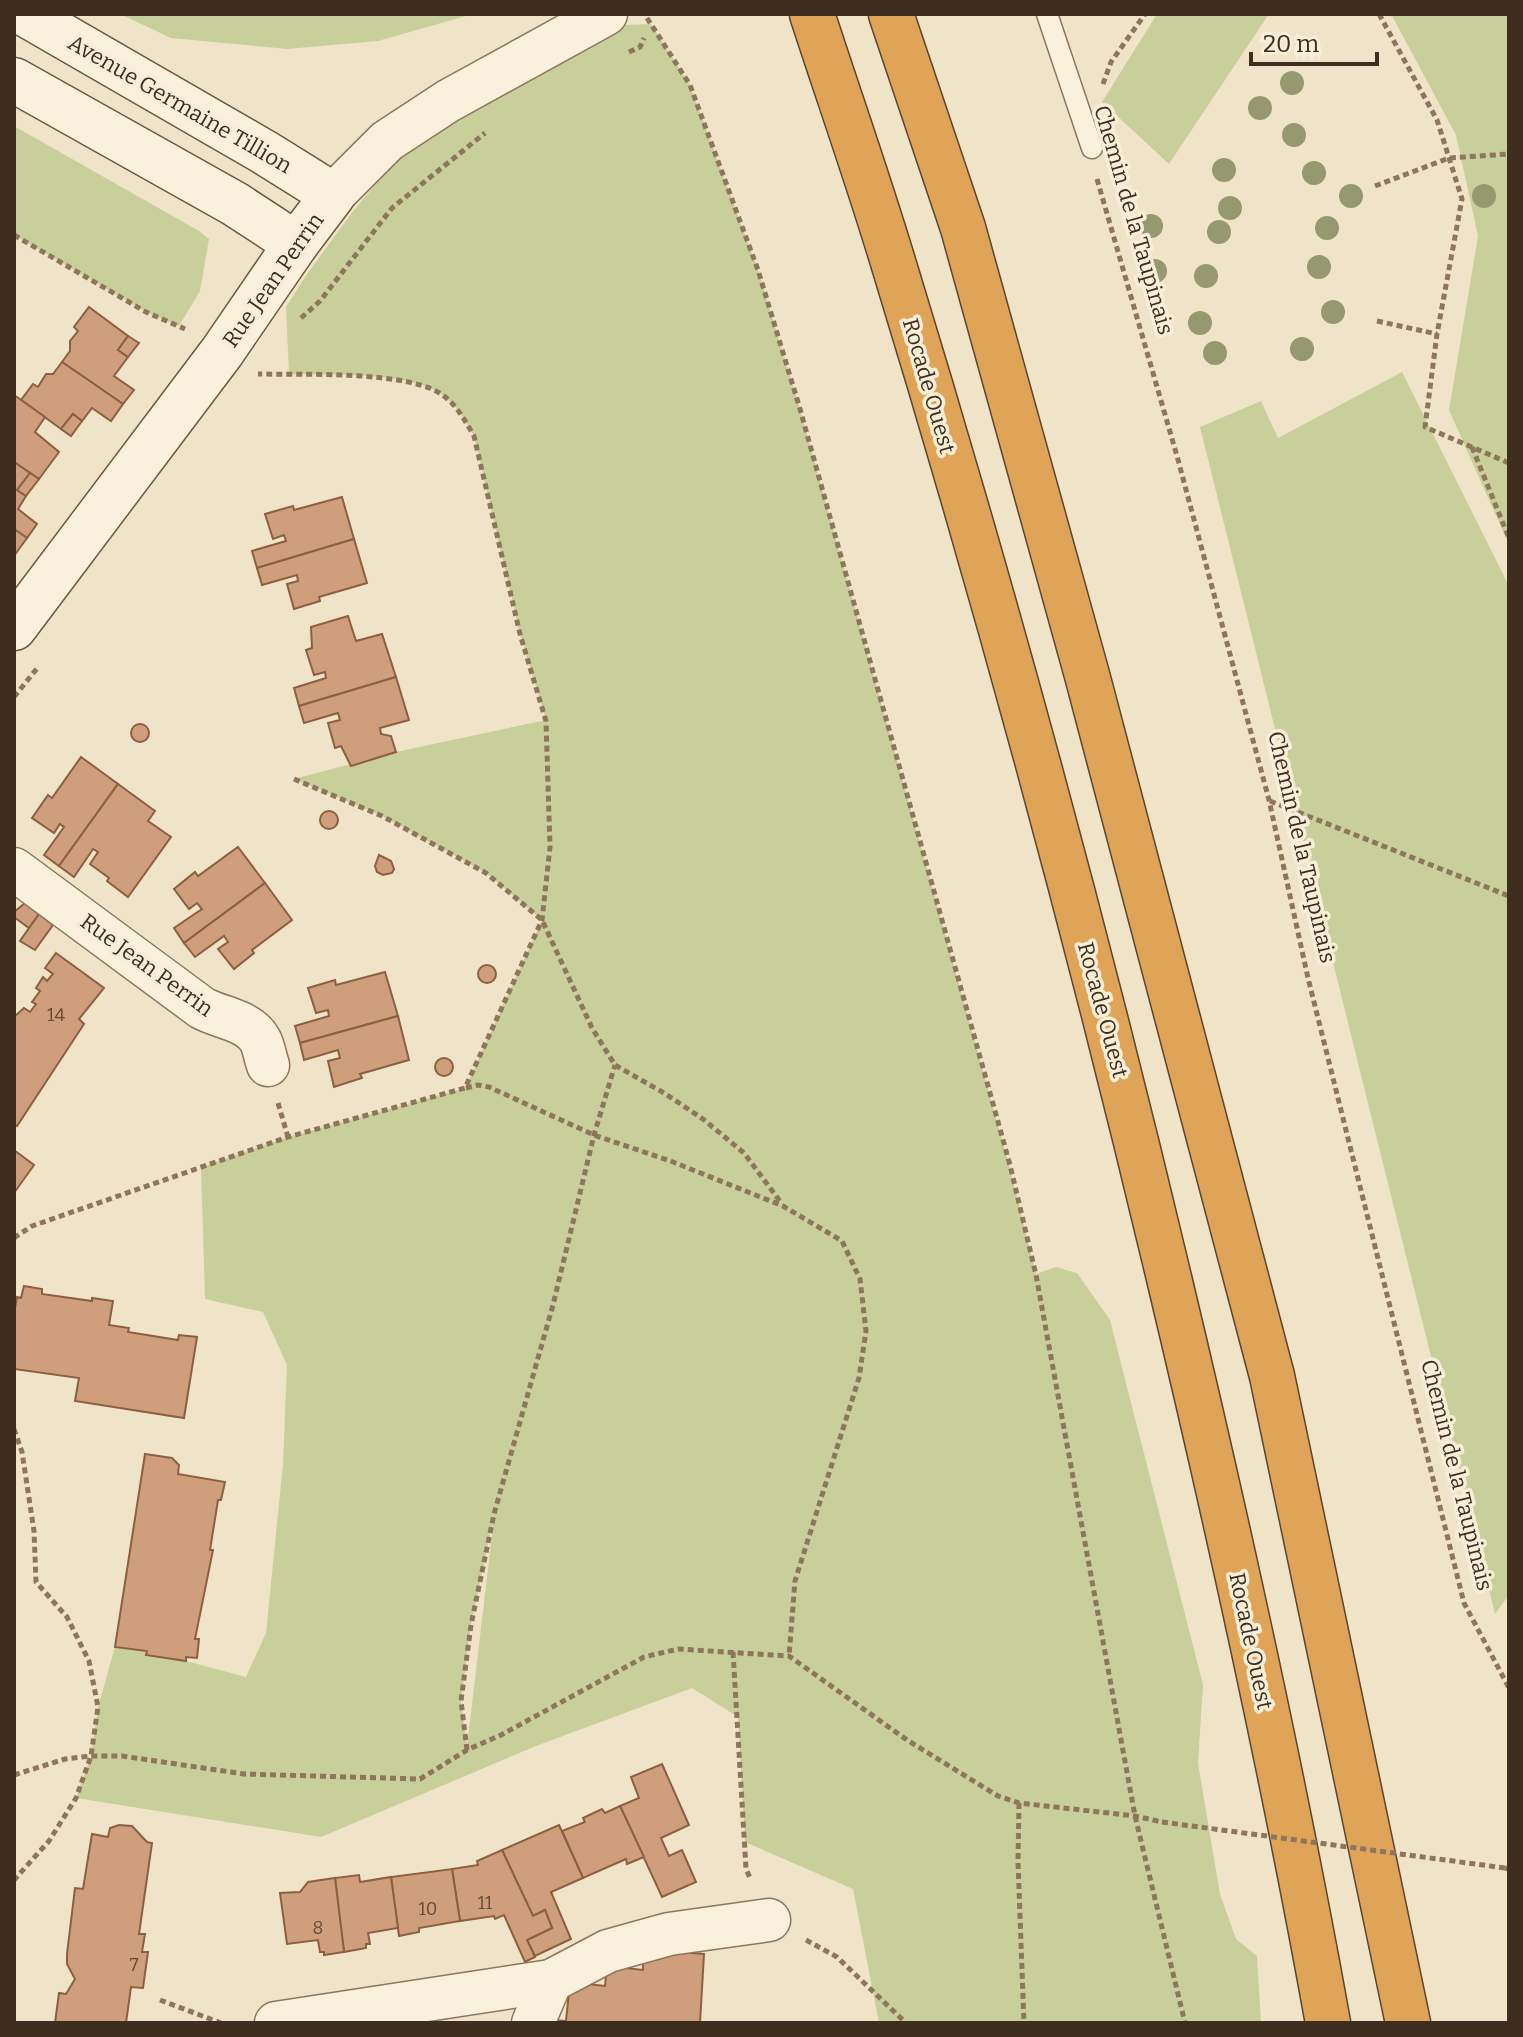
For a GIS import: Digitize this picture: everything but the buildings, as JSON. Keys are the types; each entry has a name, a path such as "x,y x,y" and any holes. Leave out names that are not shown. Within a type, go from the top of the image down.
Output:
{"highway":[{"name":"Rocade Ouest","path":"812,14 915,335 1019,697 1123,1084 1203,1421 1265,1702 1328,2023"},
{"path":"891,14 967,243 1091,690 1272,1376 1408,2023"}],"street":[{"name":"Avenue Germaine Tillion","path":"25,14 252,144 333,195"},
{"name":"Rue Jean Perrin","path":"14,628 222,352 333,195 387,141 436,109 606,14"},
{"path":"14,80 235,204 296,244"},
{"name":"Rue Jean Perrin","path":"14,869 202,1008 249,1029 259,1039 268,1065"},
{"path":"276,2023 551,1981 608,1951 669,1934 769,1920"},
{"path":"533,2023 551,1981"}],"lane":[{"name":"Chemin de la Taupinais","path":"1047,14 1092,148"}],"path":[{"path":"1092,148 1093,110 1111,62 1145,14"},
{"path":"1379,14 1437,120 1462,199 1437,334 1425,427 1509,463"},
{"path":"625,54 640,47 651,24 690,85 758,270 800,409 1010,1165 1036,1275 1135,1816 1185,2023"},
{"path":"297,322 320,301 392,208 494,125"},
{"name":"Chemin de la Taupinais","path":"1092,148 1096,177 1177,456 1269,800 1308,978 1464,1603 1509,1688"},
{"path":"1375,186 1449,158 1509,154"},
{"path":"14,235 146,312 194,334"},
{"path":"1377,321 1437,334"},
{"path":"257,374 369,378 428,387 458,409 474,436 520,634 546,721 550,847 542,920 465,1088"},
{"path":"1472,447 1509,538"},
{"path":"294,779 382,816 486,873 542,920 592,1028 615,1065 703,1119 744,1153 783,1206"},
{"path":"1269,800 1509,896"},
{"path":"467,1750 461,1701 474,1611 494,1514 553,1305 594,1135 615,1065"},
{"path":"14,1238 32,1226 288,1137 478,1085 489,1087 594,1135 673,1162 783,1206 842,1241 860,1279 866,1331 859,1378 795,1581 789,1656"},
{"path":"14,1429 22,1452 34,1531 36,1582 67,1617 89,1661 98,1707 91,1756 76,1798 49,1841 14,1880"},
{"path":"14,1775 65,1759 122,1756 244,1774 420,1779 467,1750 501,1735 644,1657 678,1649 733,1652 789,1656 907,1740 998,1796 1019,1803 1135,1816 1507,1868"},
{"path":"733,1652 746,1869 769,1920 837,1957 906,2023"},
{"path":"1019,1803 1024,2023"},
{"path":"160,2000 221,2023"}],"green space":[{"path":"120,14 473,14 378,41 287,49 171,38"},
{"path":"1157,14 1269,14 1169,164 1102,102"},
{"path":"1391,14 1509,14 1509,545 1449,410 1478,236 1456,135"},
{"path":"651,24 690,85 758,270 800,409 1009,1165 1036,1274 1056,1267 1077,1273 1110,1320 1203,1685 1198,1763 1220,1894 1236,1939 1257,1956 1261,2023 879,2023 853,1889 745,1842 738,1717 692,1688 536,1746 321,1837 76,1798 91,1756 98,1707 115,1647 147,1651 147,1655 186,1661 246,1677 266,1633 283,1464 287,1365 263,1312 205,1299 201,1167 288,1137 465,1088 542,920 486,873 382,816 294,779 396,752 546,720 520,634 474,436 464,420 444,396 411,382 370,376 289,374 286,307 354,210 392,165 436,128 625,25","holes":["493,1527 467,1746 461,1701 471,1625"]},
{"path":"14,126 209,239 200,291 179,326 146,312 14,235"},
{"path":"1402,372 1509,586 1509,1595 1495,1614 1200,427 1261,401 1278,438"}]}
